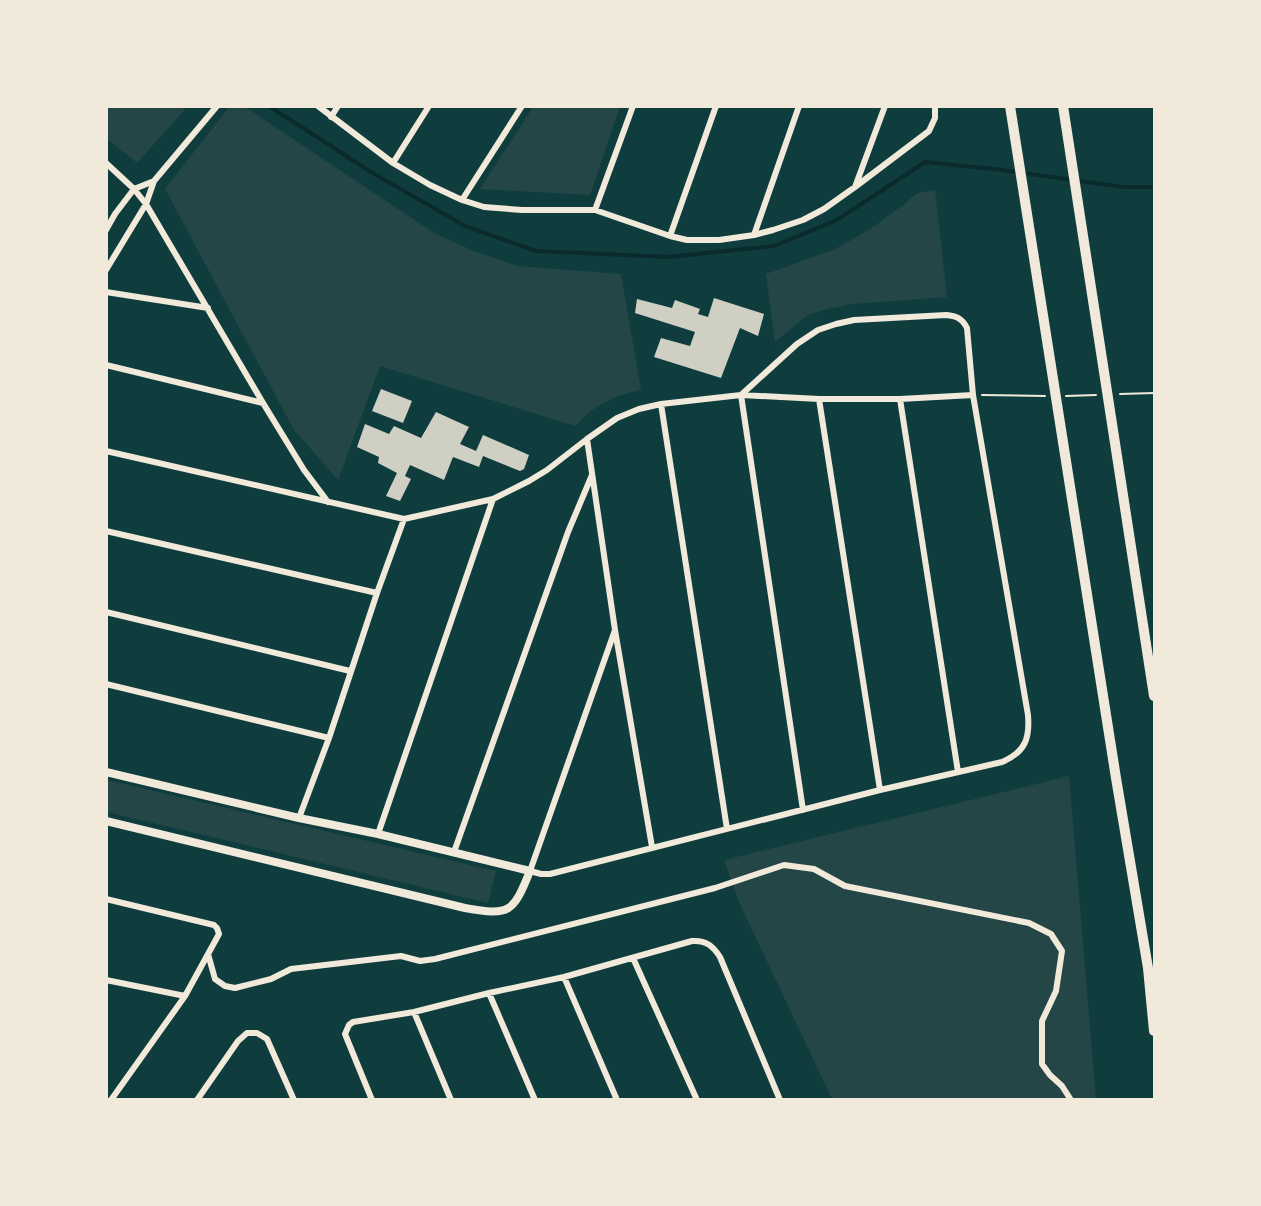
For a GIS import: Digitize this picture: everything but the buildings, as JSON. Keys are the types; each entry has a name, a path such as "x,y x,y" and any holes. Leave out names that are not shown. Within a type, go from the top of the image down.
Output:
{"highway":[{"path":"1010,106 1148,968 1155,1031"},
{"path":"1063,106 1155,696"}],"street":[{"path":"106,270 146,204 154,181 217,106"},
{"path":"318,106 393,163 430,185 462,200 484,207 522,210 595,210 687,240 712,240 754,235 803,220 824,209 929,131 935,118 935,106"},
{"path":"331,117 338,106"},
{"path":"393,163 429,106"},
{"path":"462,200 522,106"},
{"path":"595,210 633,106"},
{"path":"670,236 716,106"},
{"path":"754,235 799,106"},
{"path":"855,187 885,106"},
{"path":"106,164 134,189 146,204 263,403 304,470 328,503"},
{"path":"106,230 134,189 154,181"},
{"path":"106,212 115,214"},
{"path":"106,292 208,308"},
{"path":"106,772 541,874 550,874 880,790 1002,762 1014,757 1025,743 1029,728 1028,716 973,395 967,328 964,322 960,318 946,315 854,320 836,324 818,330 796,344 741,395"},
{"path":"106,366 263,403"},
{"path":"741,395 803,810"},
{"path":"106,451 404,519 493,499 547,470 617,418 639,409 661,404 741,395 819,399 900,399 973,395"},
{"path":"819,399 880,790"},
{"path":"900,399 958,772"},
{"path":"661,404 727,829"},
{"path":"587,439 615,630 652,847"},
{"path":"454,852 568,532 592,475"},
{"path":"378,834 493,499"},
{"path":"299,818 404,519"},
{"path":"106,531 377,593"},
{"path":"106,612 350,671"},
{"path":"106,821 453,906 484,912 499,912 508,909 515,902 530,871 615,630"},
{"path":"106,684 329,738"},
{"path":"208,954 216,979 225,986 236,988 271,979 291,969 401,956 420,961 435,959 715,888 784,866 814,869 845,886 1029,923 1051,934 1062,951 1056,991 1042,1021 1042,1064 1071,1100"},
{"path":"106,899 214,925 219,934 185,996 111,1100"},
{"path":"372,1100 345,1034 346,1029 353,1022 414,1012 564,977 692,941 700,941 708,944 720,957 780,1100"},
{"path":"633,958 697,1100"},
{"path":"564,977 617,1100"},
{"path":"106,980 185,996"},
{"path":"489,993 535,1100"},
{"path":"414,1012 451,1100"},
{"path":"197,1100 238,1041 247,1033 257,1033 267,1039 294,1100"}],"path":[{"path":"1120,394 1155,393"},
{"path":"973,395 1052,396"},
{"path":"1064,396 1098,395"}],"shaded area":[{"path":"106,107 187,107 137,163 107,139"},
{"path":"229,107 245,107 434,233 474,251 517,266 621,274 641,390 605,402 590,412 576,426 380,366 338,480 294,430 165,189"},
{"path":"533,107 620,107 590,195 480,189"},
{"path":"935,190 947,297 852,304 827,309 808,315 775,342 766,274 835,249 869,230 917,193"},
{"path":"1069,776 1096,1099 832,1099 739,902 724,860"},
{"path":"107,780 496,871 488,903 107,812"}],"waterway":[{"path":"269,106 371,172 465,226 536,251 669,257 774,246 837,220 925,162 1123,187 1154,187"}]}
